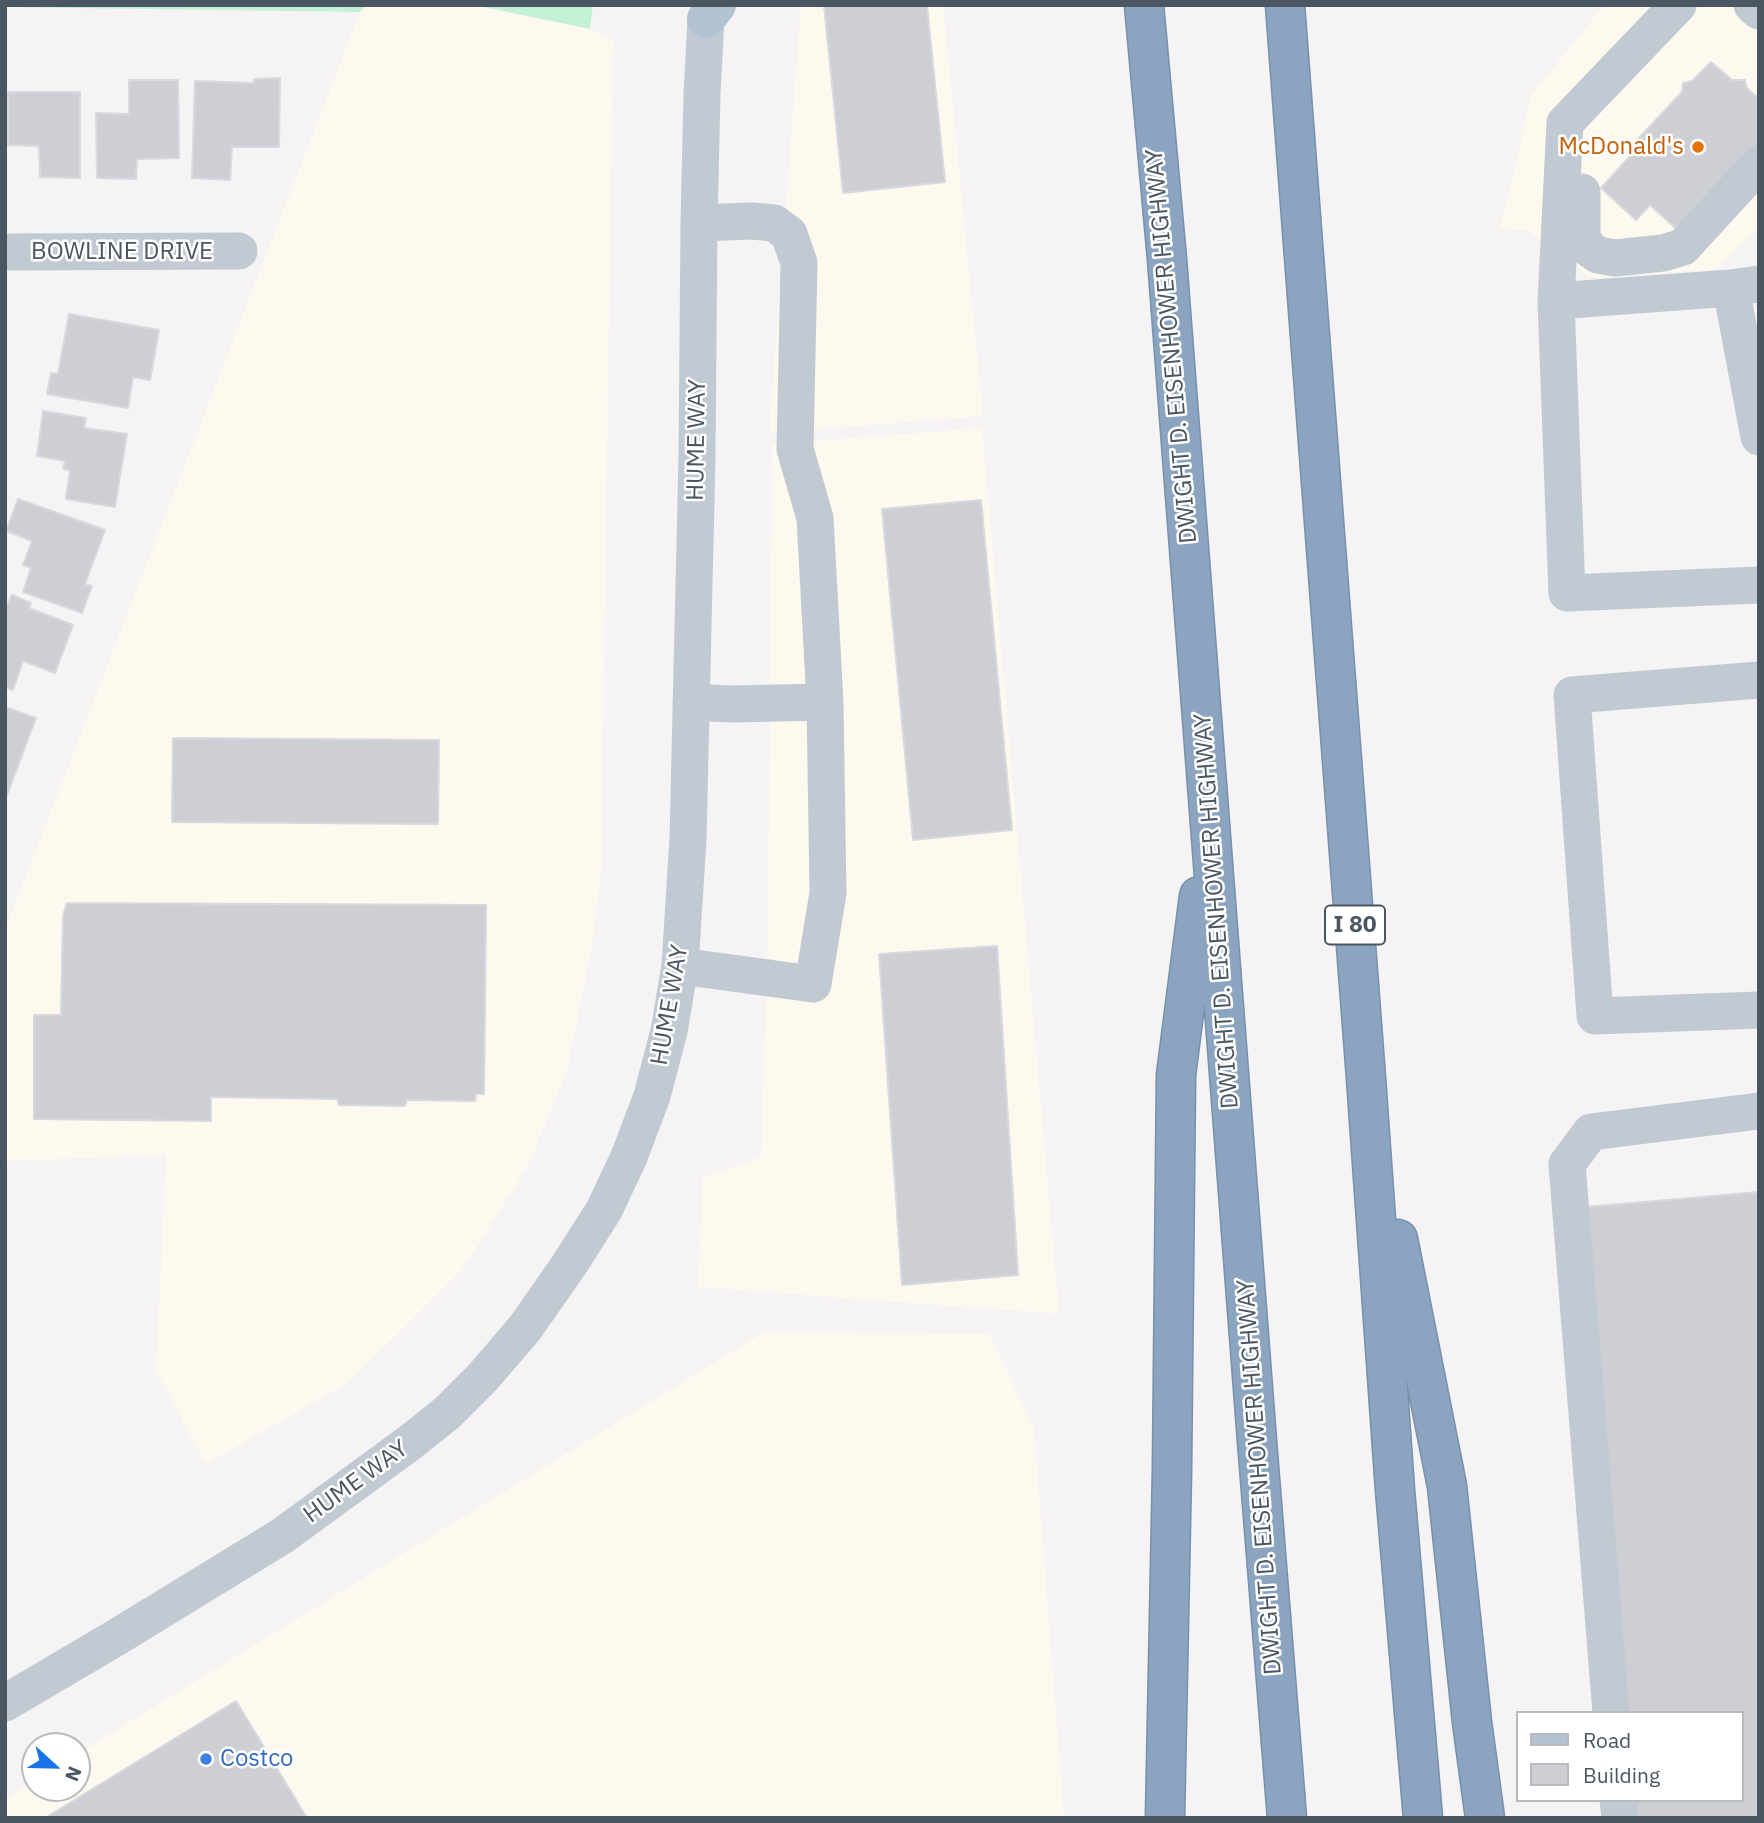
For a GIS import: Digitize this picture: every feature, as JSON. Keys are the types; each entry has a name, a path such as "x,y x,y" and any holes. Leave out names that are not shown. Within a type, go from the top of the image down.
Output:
{"highway":[{"name":"I 80","path":"1286,18 1395,1490 1423,1818"},
{"name":"DWIGHT D. EISENHOWER HIGHWAY","path":"1145,20 1167,259 1287,1818"},
{"path":"1165,1818 1176,1075 1209,814"},
{"path":"1366,1078 1447,1486 1485,1818"}],"street":[{"path":"1678,5 1565,123 1556,301 1567,593 1759,586"},
{"path":"1752,5 1759,11"},
{"name":"HUME WAY","path":"5,1703 282,1536 447,1413 483,1377 525,1328 604,1210 629,1157 652,1096 669,1031 680,966 688,839 697,471 699,223 711,10"},
{"path":"1562,170 1582,183 1582,237 1588,248 1598,255 1615,258 1663,254 1683,247 1759,164"},
{"path":"680,966 813,984 828,893 825,702 815,518 795,449 799,263 789,234 774,223 699,223"},
{"name":"BOWLINE DRIVE","path":"5,252 239,251"},
{"path":"1556,301 1745,286 1759,437"},
{"path":"1759,680 1572,695 1595,1016 1759,1010"},
{"path":"691,702 825,702"},
{"path":"1611,1711 1567,1164 1591,1132 1759,1111"}],"shaded area":[{"path":"367,5 474,5 590,29 613,40 601,875 591,952 567,1071 528,1166 463,1269 346,1384 206,1464 156,1371 166,1155 5,1161 5,930 360,12"},
{"path":"801,5 943,5 983,416 769,433"},
{"path":"1604,5 1759,5 1759,226 1717,269 1594,278 1586,275 1528,230 1500,229 1532,94"},
{"path":"982,428 1059,1314 698,1287 703,1177 761,1157 768,933 772,444"},
{"path":"764,1332 989,1334 1034,1427 1064,1818 5,1818 5,1798 21,1788 21,1802 91,1802 91,1745"}],"green space":[{"path":"5,5 367,5 360,12"},
{"path":"474,5 593,5 590,29"}],"building":[{"path":"824,5 927,5 945,182 843,193"},
{"name":"McDonald's","path":"1711,62 1732,80 1745,80 1746,87 1759,99 1759,151 1683,235 1650,205 1636,220 1601,188 1641,144 1637,140 1682,92 1683,83 1692,81"},
{"path":"280,78 279,147 232,147 230,180 192,178 195,81 254,83 254,79"},
{"path":"129,80 178,80 179,158 137,159 136,179 97,178 96,113 129,114"},
{"path":"8,92 80,92 80,178 40,177 39,146 8,145"},
{"path":"69,314 159,330 150,380 133,377 128,408 47,394 51,373 58,374"},
{"path":"43,411 86,418 84,428 127,434 115,507 66,499 70,470 63,469 65,461 37,456"},
{"path":"18,499 105,530 85,584 92,586 82,613 23,592 31,568 23,565 32,541 6,531"},
{"path":"981,500 1012,830 913,840 882,509"},
{"path":"12,595 31,603 29,608 73,625 55,673 23,661 13,690 5,687 5,603 8,604"},
{"path":"5,707 36,718 6,798 5,798"},
{"path":"173,738 439,740 438,824 172,822"},
{"path":"67,903 486,905 484,1094 476,1094 475,1101 407,1100 405,1106 339,1105 337,1099 211,1097 211,1121 34,1119 34,1015 61,1015 63,915"},
{"path":"997,946 1018,1275 902,1285 879,954"},
{"path":"1759,1192 1759,1818 1634,1818 1632,1802 1743,1802 1743,1711 1626,1711 1586,1207"},
{"name":"Costco","path":"236,1701 307,1818 45,1818 71,1802 91,1802 91,1790"}],"place":[{"name":"McDonald's","path":"1698,147"},
{"name":"Costco","path":"206,1759"}]}
